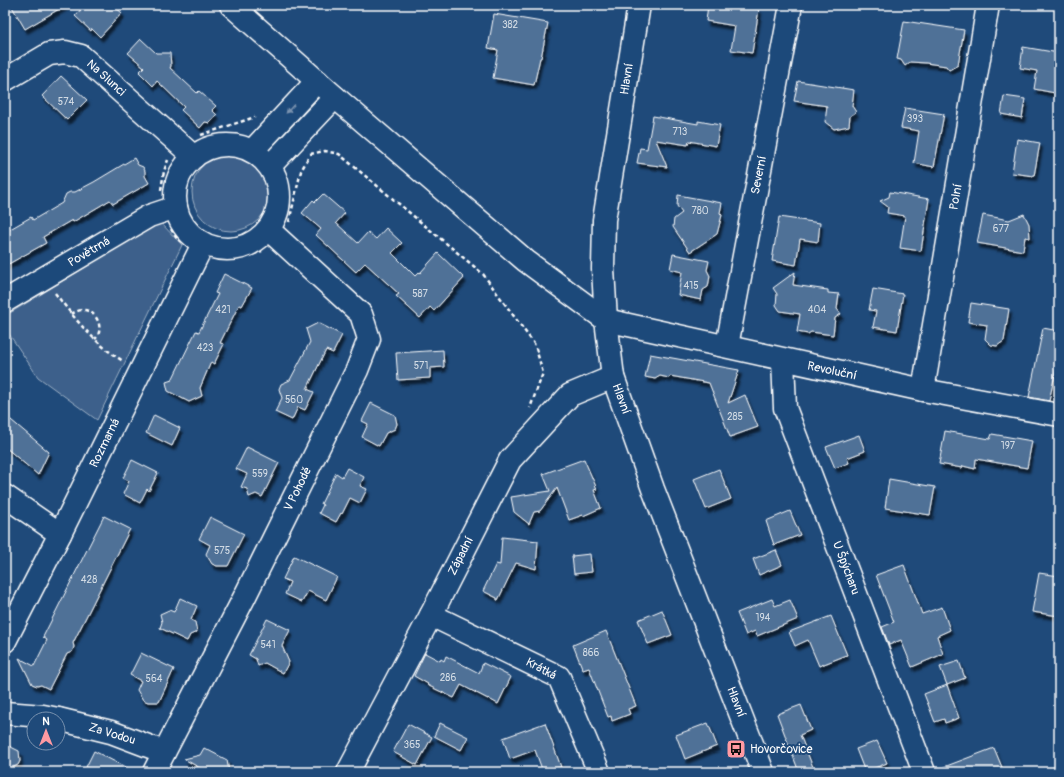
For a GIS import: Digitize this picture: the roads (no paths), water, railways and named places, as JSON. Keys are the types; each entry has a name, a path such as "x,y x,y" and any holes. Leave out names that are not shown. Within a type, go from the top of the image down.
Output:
{"street":[{"path":"231,5 526,262 606,320"},
{"name":"Hlavní","path":"639,5 604,220 602,269 613,377 653,489 762,772"},
{"name":"Severní","path":"727,346 791,5"},
{"name":"Polní","path":"923,390 988,5"},
{"name":"Na Slunci","path":"5,80 49,54 66,52 81,56 187,151"},
{"path":"252,151 317,81"},
{"path":"270,166 335,97"},
{"path":"235,145 252,151 262,157 270,166 278,181 280,199 274,234 238,248 201,248 170,209 179,176 188,163 187,151 201,152 218,146 235,145"},
{"name":"Povětrná","path":"5,301 149,216 170,209"},
{"name":"V Pohodě","path":"154,772 244,598 357,370 369,339 361,314 274,234"},
{"name":"Rozmarná","path":"5,641 60,534 201,248"},
{"name":"Revoluční","path":"606,320 923,390 1059,415"},
{"name":"U Špýcharu","path":"783,360 785,408 924,772"},
{"name":"Západní","path":"348,772 431,615 510,460 570,395 613,377"},
{"path":"5,496 60,534"},
{"name":"Krátká","path":"431,615 559,677 597,770"},
{"name":"Za Vodou","path":"5,713 26,715"},
{"name":"Za Vodou","path":"66,721 111,732 164,752"}],"place":[{"name":"Hovorčovice","path":"736,749"}]}
